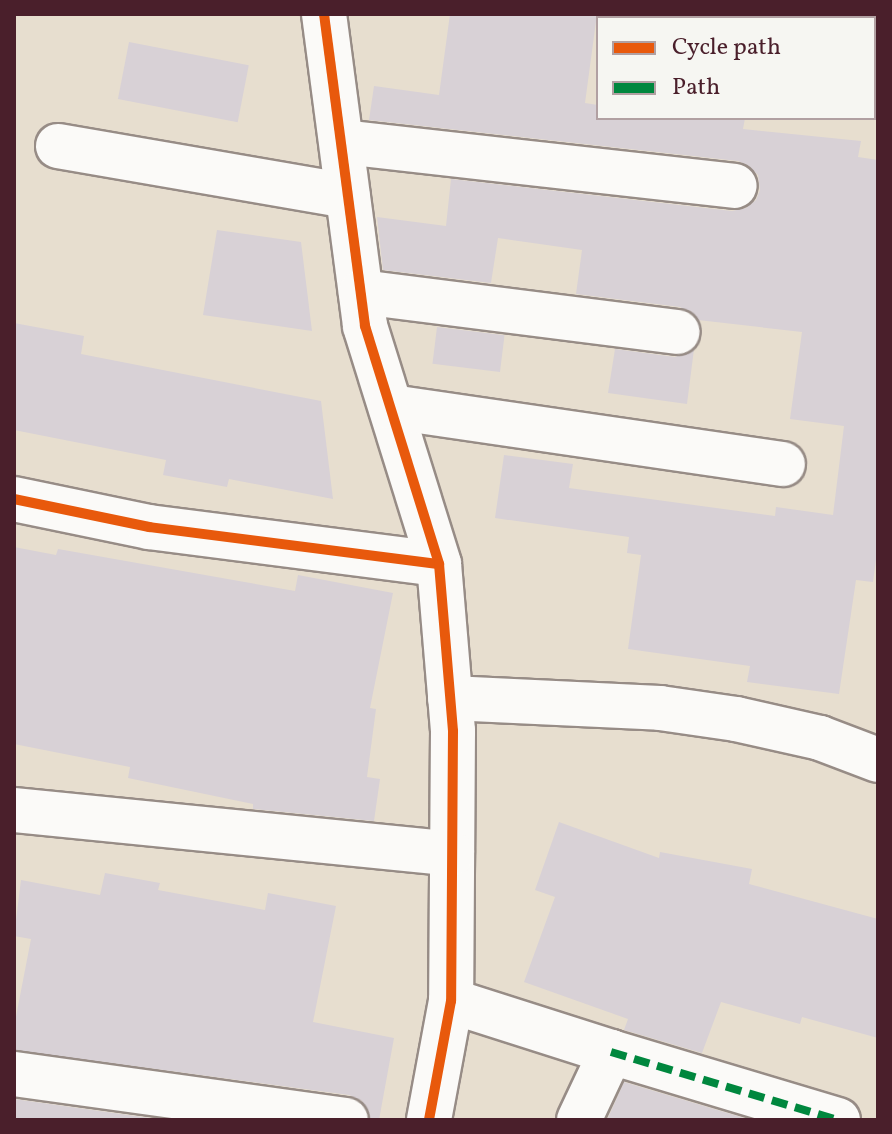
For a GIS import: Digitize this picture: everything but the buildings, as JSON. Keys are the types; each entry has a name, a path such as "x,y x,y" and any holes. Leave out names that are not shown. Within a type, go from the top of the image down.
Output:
{"street":[{"path":"324,14 365,326 439,564 450,698 451,1001 429,1120"},
{"path":"343,142 735,186"},
{"path":"58,146 348,196"},
{"path":"361,292 677,332"},
{"path":"391,407 783,464"},
{"path":"14,499 149,527 439,564"},
{"path":"450,698 660,708 736,719 820,738 878,760"},
{"path":"14,810 452,854"},
{"path":"451,1001 838,1120"},
{"path":"579,1120 611,1052"},
{"path":"14,1074 346,1120"}],"marked path":[{"path":"611,1052 838,1120"}],"cycle path":[{"path":"324,14 365,326 439,564"},
{"path":"14,499 149,527 439,564 453,731 451,1001 429,1120"}]}
